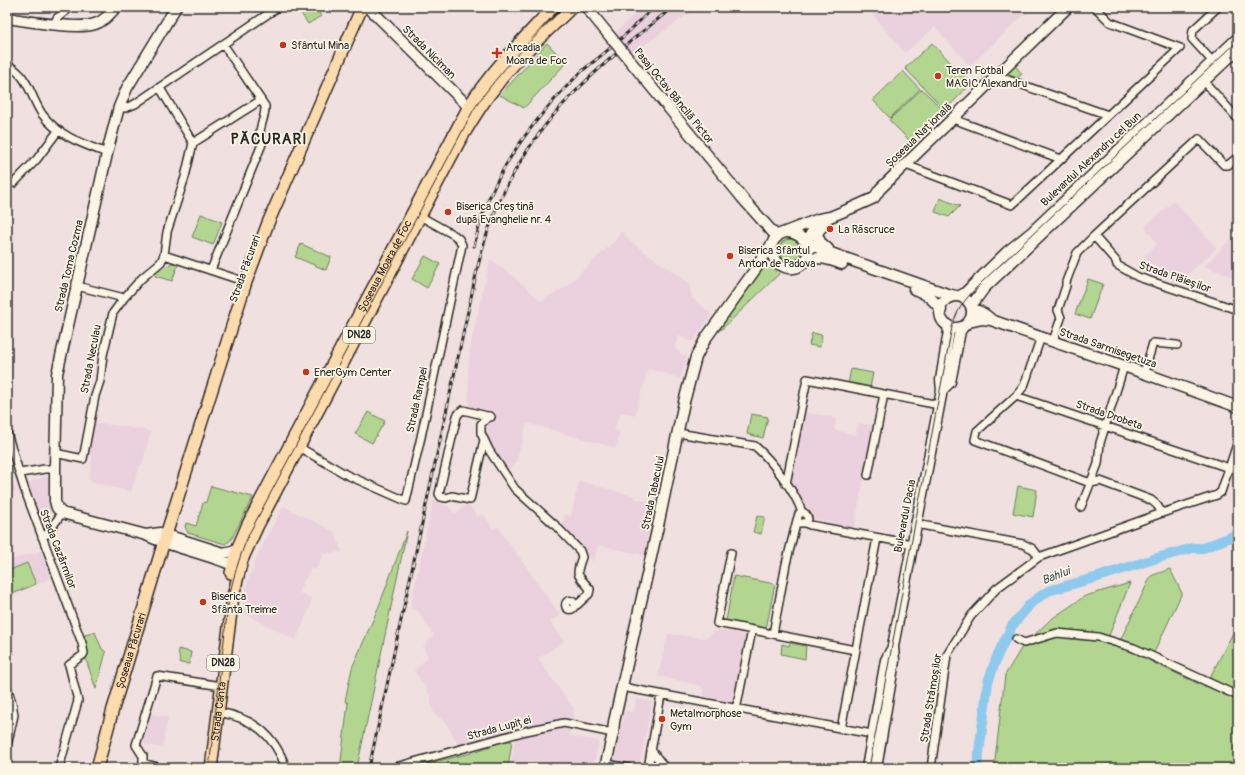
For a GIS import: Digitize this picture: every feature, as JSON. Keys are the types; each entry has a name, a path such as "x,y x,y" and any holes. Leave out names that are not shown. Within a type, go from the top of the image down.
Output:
{"main road":[{"name":"Strada Păcurari","path":"162,538 263,220 355,7"},
{"name":"Strada Păcurari","path":"243,281 362,7"},
{"name":"Șoseaua Moara de Foc","path":"237,559 257,527 332,367 416,214 460,142 485,83 502,62 553,7"},
{"name":"DN28","path":"474,109 514,65 572,7"},
{"name":"Șoseaua Moara de Foc","path":"237,559 248,524 295,445"},
{"name":"Șoseaua Păcurari","path":"90,768 107,707 162,538"},
{"name":"Șoseaua Păcurari","path":"97,768 112,709 162,538"},
{"name":"Strada Canta","path":"205,768 226,597 237,559"},
{"name":"Strada Canta","path":"211,768 230,611 236,581 237,559"}],"street":[{"path":"54,24 58,18 71,7"},
{"path":"7,18 77,26 94,24 106,18 116,7"},
{"name":"Strada Toma Cozma","path":"62,513 57,508 55,501 56,383 60,359 119,107 134,75 176,7"},
{"path":"119,107 125,108 131,106 160,88 278,7"},
{"name":"Strada Niciman","path":"366,7 371,10 464,103 474,109"},
{"name":"Pasaj Octav Băncilă Pictor","path":"586,7 744,200 774,240"},
{"name":"Șoseaua Națională","path":"788,232 819,219 843,212 874,198 880,189 1068,7"},
{"path":"906,164 1012,205 1180,48 1110,22 1095,7"},
{"path":"1213,62 1192,39 1193,30 1218,7"},
{"name":"Bulevardul Alexandru cel Bun","path":"971,306 985,287 1201,79 1213,62 1238,38"},
{"path":"211,270 262,144 260,138 260,126 265,113 265,106 223,44"},
{"name":"Bulevardul Alexandru cel Bun","path":"958,296 965,293 1019,241 1032,232 1201,79 1238,49"},
{"path":"7,64 23,78 42,114 58,131 67,137 107,154"},
{"path":"997,76 1108,115"},
{"path":"1201,79 1238,119"},
{"path":"160,88 193,143 185,177 167,232 164,255 243,281"},
{"path":"193,143 261,100"},
{"path":"953,119 1061,159"},
{"path":"14,183 37,159 58,131"},
{"path":"1053,341 1061,318 1058,310 1066,282 1077,253 1094,236 1200,139 1224,165 1228,165 1238,157"},
{"path":"833,254 820,242 818,234 823,226 843,212"},
{"name":"Strada Rampei","path":"295,445 347,475 406,502 462,245 459,239 454,235 416,214"},
{"name":"Șoseaua Națională","path":"806,242 815,227 830,217"},
{"path":"776,262 772,254 774,240 788,232 799,235 806,242 833,254 947,294 966,299 976,310 990,318"},
{"name":"Strada Plăieșilor","path":"1094,236 1116,261 1117,265 1138,277 1238,310"},
{"name":"Strada Tabacului","path":"606,766 614,733 614,722 692,370 698,352 706,338 757,267 774,240"},
{"path":"757,267 769,261 776,262 790,268 799,266 805,260 808,252 806,242"},
{"name":"Strada Neculau","path":"55,453 83,459 95,396 100,381 110,319 116,306 142,278 161,262 164,255"},
{"path":"805,260 816,257 831,260 925,293 933,299 941,310 942,318 947,324 955,328 966,324"},
{"path":"77,286 124,298"},
{"path":"985,287 981,304 990,318"},
{"path":"941,310 946,300 958,296"},
{"path":"942,390 950,382 960,331 972,316 971,306"},
{"name":"Strada Sarmisegetuza","path":"966,324 990,318 1238,407"},
{"path":"942,390 941,380 949,332 947,324"},
{"path":"1041,337 1024,386 1016,396 977,431 975,440 1091,483 1100,481 1151,500 1157,505 1162,513"},
{"path":"1144,373 1153,343 1177,346"},
{"path":"1081,507 1098,464 1100,443 1124,366"},
{"path":"786,484 807,379 939,405"},
{"name":"Bulevardul Dacia","path":"867,768 894,661 894,646 912,544 942,390"},
{"path":"868,475 884,394"},
{"name":"Strada Drobeta","path":"1016,396 1229,468"},
{"path":"484,440 470,500 452,496 446,498 441,497 439,494 460,412 463,410 490,417 481,424 481,433 489,450 515,488 554,524 580,551 582,557 577,572 578,576 590,589 589,594 577,605 574,605"},
{"name":"Strada Cazărmilor","path":"7,432 10,454 20,472 24,488 67,601 84,653 80,658 71,662 69,665 78,701 59,768"},
{"path":"678,433 755,446 764,454 786,484 799,504 802,512 808,516 806,523"},
{"path":"1229,468 1238,441"},
{"name":"Strada Strămoșilor","path":"931,768 947,655 971,616 982,603 997,588 1039,556 1217,495 1221,492 1229,468"},
{"path":"20,472 55,469"},
{"path":"773,634 786,564 798,514 802,512"},
{"path":"42,537 47,534 62,513 223,553 237,559"},
{"path":"797,520 799,523 806,523 912,544"},
{"path":"916,524 1023,544 1033,549 1039,556"},
{"path":"162,538 221,560 237,559"},
{"path":"841,729 877,538"},
{"path":"731,553 718,623 855,650"},
{"path":"736,710 752,630"},
{"path":"1016,638 1024,643 1057,633 1106,639 1134,648 1238,696"},
{"path":"161,768 142,766 143,756 136,745 157,676 215,685"},
{"path":"622,687 736,710 876,735"},
{"path":"7,688 14,715 8,741"},
{"path":"648,768 661,695"},
{"path":"218,712 239,716 263,731 276,748 286,768"},
{"name":"Strada Lupiței","path":"392,768 526,731 564,723 614,733"},
{"name":"Bulevardul Dacia","path":"876,735 880,749 876,768"},
{"path":"651,750 665,768"},
{"path":"606,766 629,768"}],"shaded area":[{"path":"642,7 698,7 632,54 615,33"},
{"path":"866,7 1032,7 970,66 935,27 905,53"},
{"path":"1174,201 1217,248 1176,285 1144,257 1157,244 1145,227"},
{"path":"621,231 631,242 689,283 692,298 711,315 693,342 679,336 674,347 682,355 687,356 680,379 648,369 635,415 621,412 614,430 620,432 616,448 527,423 516,463 507,471 485,436 485,425 487,422 469,408 468,365 471,344 490,259 513,276 541,301 564,288 616,240"},
{"path":"1238,233 1238,279 1204,266"},
{"path":"803,412 836,418 834,430 856,435 858,423 874,426 854,528 814,519 790,483"},
{"path":"93,422 151,431 142,465 140,465 131,492 90,481 88,479 93,456 87,454"},
{"path":"7,472 16,491 7,495"},
{"path":"46,476 50,480 50,511 47,518 42,522 39,522 26,484"},
{"path":"579,481 634,496 633,498 655,504 645,552 643,555 598,545 593,561 562,527 565,515 571,516"},
{"path":"433,501 448,506 455,514 468,504 478,517 483,514 493,529 498,527 560,615 550,622 564,641 538,659 574,709 569,736 599,741 593,768 511,768 516,729 459,745 444,720 434,714 431,705 431,696 414,671 428,657 423,647 434,635 418,611 410,608"},
{"path":"283,506 333,531 342,552 323,554 316,570 311,568 298,592 312,599 296,640 241,612 248,580 257,556"},
{"path":"41,551 51,578 7,598 7,561"},
{"path":"717,630 746,635 733,702 704,696 702,686 658,676 668,634 706,638"},
{"path":"636,699 652,702 639,767 614,761 625,711 633,712"},
{"path":"150,714 168,717 162,748 143,744"}],"green space":[{"path":"297,7 315,7 321,16 308,24"},
{"path":"547,43 566,63 524,108 500,95"},
{"name":"Teren Fotbal MAGIC Alexandru","path":"932,43 971,84 945,110 905,68"},
{"path":"1014,64 1022,74 1015,80 1004,76"},
{"path":"903,71 920,89 890,118 873,100"},
{"path":"922,89 944,111 911,142 889,120"},
{"path":"940,198 960,206 949,217 935,212"},
{"path":"201,214 222,222 213,245 192,237"},
{"path":"790,239 798,242 801,250 798,258 790,261 782,258 779,250 782,242"},
{"path":"301,244 331,257 326,270 295,257"},
{"path":"425,256 440,264 427,288 412,279"},
{"path":"172,263 178,265 172,281 155,276 157,272"},
{"path":"771,265 779,274 721,330 719,327 762,268"},
{"path":"1088,279 1103,284 1090,319 1075,314"},
{"path":"812,333 822,335 820,347 809,345"},
{"path":"851,369 873,373 870,388 848,384"},
{"path":"368,412 385,421 372,443 355,434"},
{"path":"751,414 768,417 763,438 747,434"},
{"path":"211,486 253,497 231,540 225,544 188,533 185,527 186,523 196,526 203,503 206,502"},
{"path":"1018,486 1037,490 1033,517 1013,513"},
{"path":"757,516 765,517 761,534 753,532"},
{"path":"407,531 357,768 340,768 348,703 345,701 352,668 379,606"},
{"path":"27,563 36,584 7,596 7,571"},
{"path":"1170,569 1182,593 1150,661 1205,687 1238,623 1238,768 994,768 1005,675 1022,647 1050,620 1085,596 1130,583 1106,643 1117,647 1151,576"},
{"path":"734,576 775,584 766,629 726,621"},
{"path":"95,632 102,649 106,652 96,689 85,657 88,654 82,636"},
{"path":"790,643 806,646 805,659 781,654 782,644 789,646"},
{"path":"178,649 191,652 189,664 180,663"},
{"path":"504,741 512,741 508,768 411,768 471,753"}],"waterway":[{"name":"Bahlui","path":"977,768 988,682 998,654 1012,626 1031,603 1048,591 1193,548 1203,548 1238,534"}],"tram line":[{"path":"209,768 229,597 249,534 474,109 505,69 564,7"},
{"path":"869,768 952,327 960,307 983,281 1238,41"}],"railway":[{"path":"474,246 491,194 501,174 524,137 566,87 581,72 621,39 654,7"},
{"path":"369,768 475,277 495,212 506,187 522,159 550,119 608,60 673,7"}],"place":[{"name":"Sfântul Mina","path":"283,45"},
{"name":"Arcadia Moara de Foc","path":"497,53"},
{"name":"Teren Fotbal MAGIC Alexandru","path":"938,76"},
{"name":"Biserica Creștină după Evanghelie nr. 4","path":"448,212"},
{"name":"La Răscruce","path":"830,229"},
{"name":"Biserica Sfântul Anton de Padova","path":"730,256"},
{"name":"EnerGym Center","path":"306,372"},
{"name":"Biserica Sfânta Treime","path":"203,602"},
{"name":"Metalmorphose Gym","path":"662,719"}],"district":[{"name":"PĂCURARI","path":"269,139"}]}
